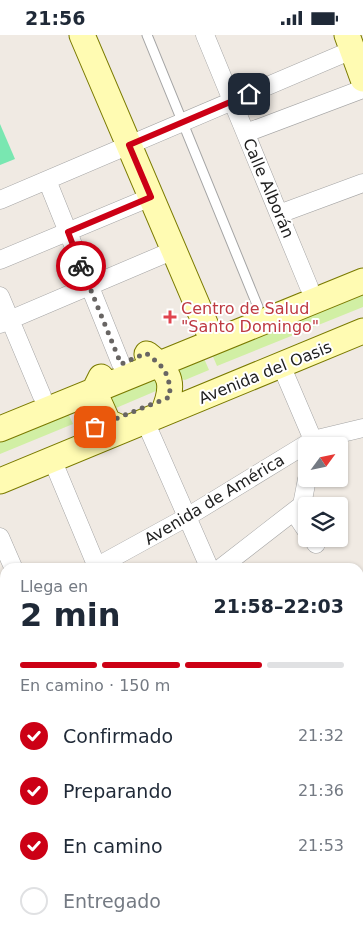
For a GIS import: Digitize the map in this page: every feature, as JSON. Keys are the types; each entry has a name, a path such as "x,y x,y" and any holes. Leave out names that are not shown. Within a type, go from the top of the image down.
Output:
{"street":[{"path":"82,35 207,328"},
{"name":"Calle Alborán","path":"205,35 310,287"},
{"path":"0,200 232,101 349,43 363,79"},
{"path":"246,133 363,89"},
{"path":"47,180 90,286 106,375 142,417 207,563"},
{"path":"280,215 363,183"},
{"path":"0,260 151,197"},
{"path":"5,322 174,250"},
{"path":"0,429 106,375 153,359 207,328 363,265"},
{"path":"0,413 42,396 153,359 363,281"},
{"path":"0,296 5,322 42,396"},
{"name":"Avenida del Oasis","path":"0,481 363,318"},
{"name":"Avenida del Oasis","path":"0,466 142,417 281,365 363,331"},
{"path":"142,417 170,381 153,359"},
{"path":"281,365 310,437"},
{"name":"Avenida de América","path":"332,437 363,428"},
{"name":"Avenida de América","path":"104,563 298,451"},
{"path":"52,459 95,563"},
{"path":"227,563 302,505 305,487"},
{"path":"294,512 298,518"},
{"path":"0,537 11,563"}],"lane":[{"path":"147,35 258,307"}],"green space":[{"path":"0,124 15,159 0,165"},
{"path":"363,290 363,307 217,366 211,352"},
{"path":"203,356 209,370 185,380 177,378 176,367"},
{"path":"157,374 163,388 116,408 108,406 107,399"},
{"path":"67,411 73,424 0,454 0,438"}],"way so far":[{"path":"81,266 121,364 146,353 160,364 170,381 170,397 95,427"}],"place":[{"name":"Centro de Salud \"Santo Domingo\"","path":"170,317"}],"route":[{"path":"81,266 68,232 151,197 129,145 249,94"}]}
